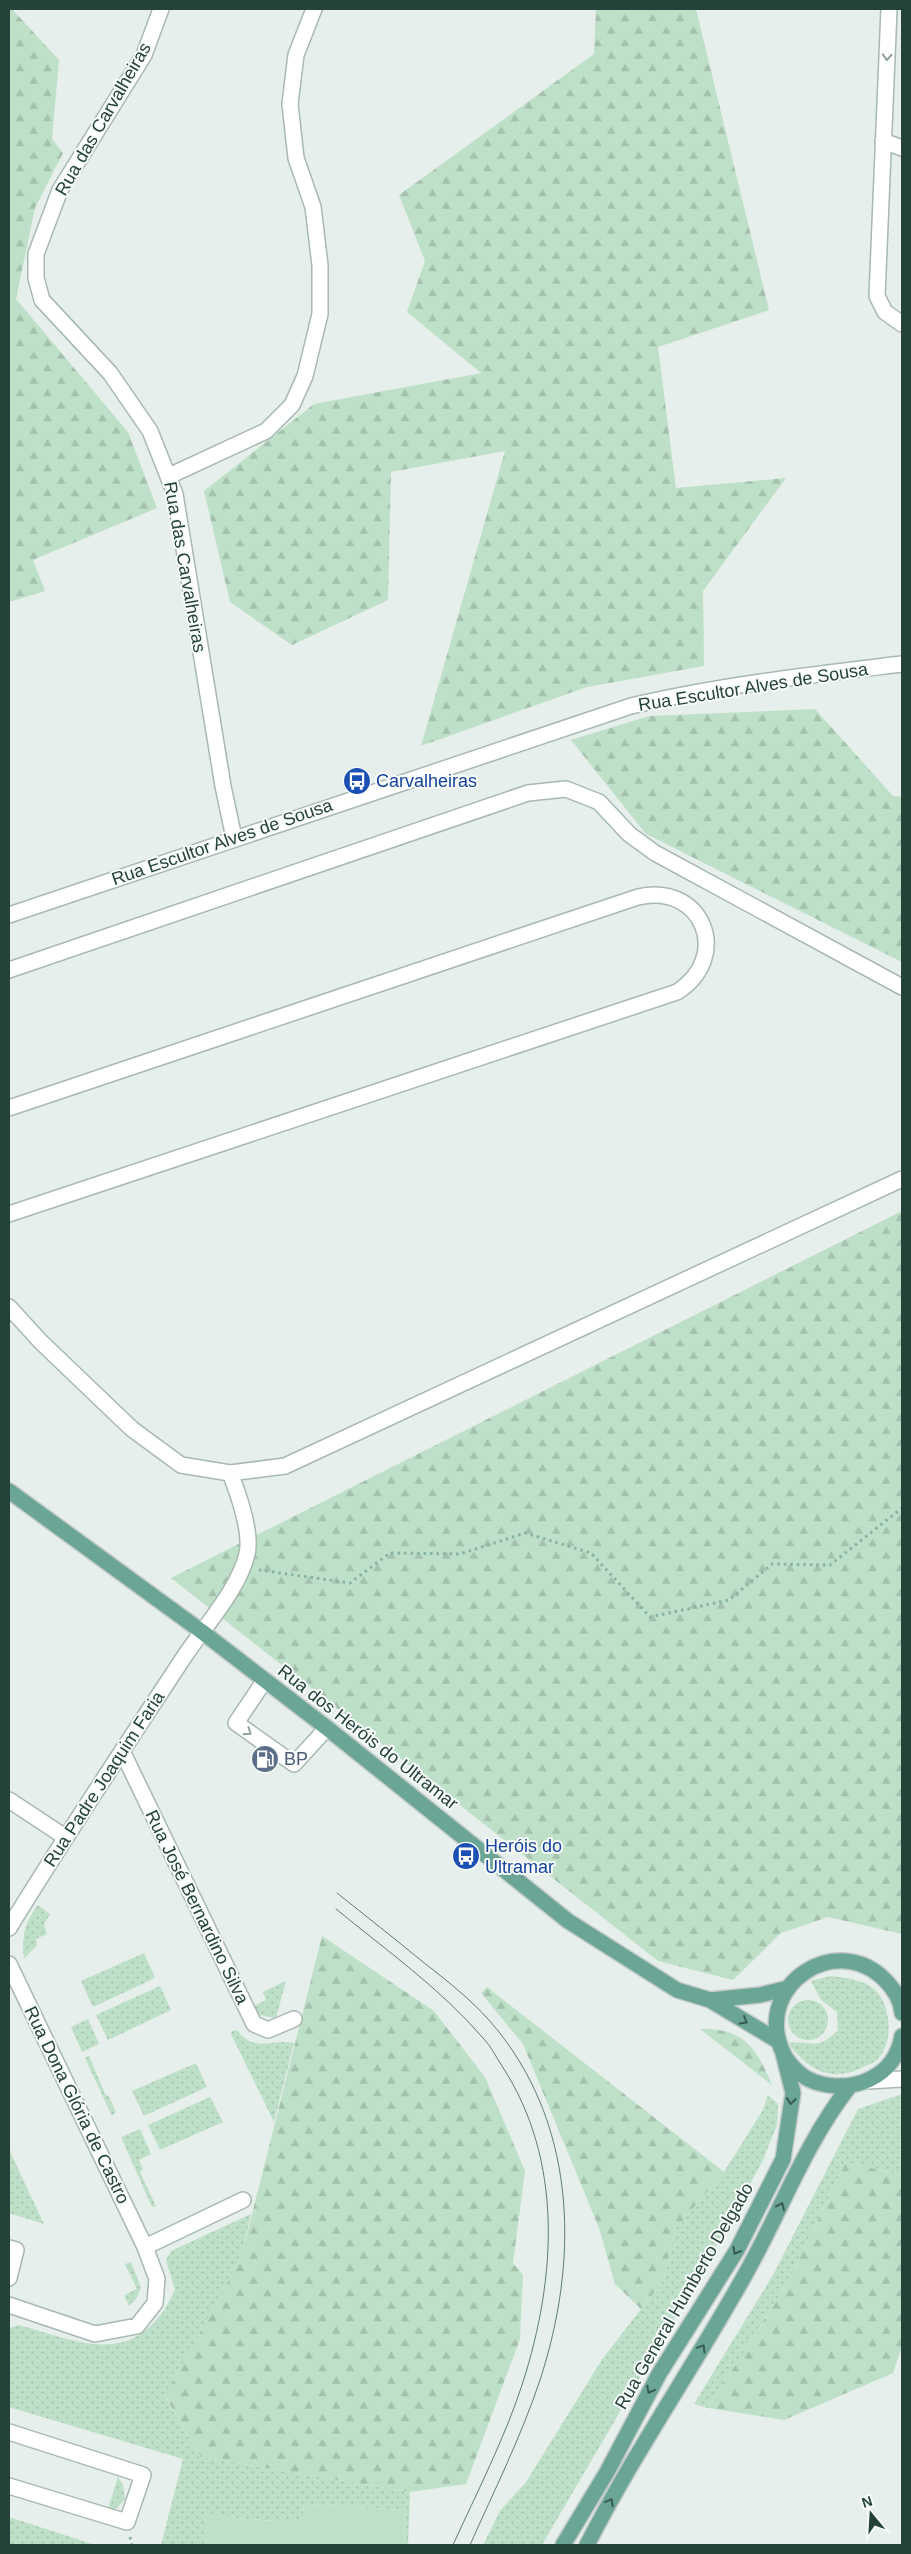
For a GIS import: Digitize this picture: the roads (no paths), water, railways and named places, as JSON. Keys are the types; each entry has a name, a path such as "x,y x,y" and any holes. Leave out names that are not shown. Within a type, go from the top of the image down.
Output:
{"main road":[{"name":"Rua dos Heróis do Ultramar","path":"9,1491 265,1680 568,1921 677,1990 710,2000 781,2047 795,2069 810,2081 829,2087 849,2087"},
{"path":"788,1988 802,1973 820,1964 840,1960 860,1964 878,1973 892,1987 902,2013"},
{"name":"Rua dos Heróis do Ultramar","path":"710,2000 760,1995 788,1988"},
{"name":"Rua General Humberto Delgado","path":"563,2545 606,2472 658,2374 736,2250 783,2159 792,2093 776,2023 779,2004 788,1988"},
{"path":"587,2545 625,2474 745,2275 826,2118 849,2087 868,2081 882,2072 894,2058 902,2036"}],"street":[{"name":"Rua das Carvalheiras","path":"161,9 144,55 60,190 36,254 36,278 42,300 110,373 150,431 169,476 175,494 223,786 234,838"},
{"path":"169,476 266,431 292,405 305,376 320,314 320,265 313,207 296,158 290,104 296,55 314,9"},
{"path":"889,9 877,296 885,312 902,324"},
{"path":"883,141 902,148"},
{"name":"Rua Escultor Alves de Sousa","path":"9,915 631,706 680,695 772,680 902,664"},
{"path":"9,970 528,792 566,789 598,802 629,834 656,853 902,987"},
{"path":"9,1108 638,897 651,894 666,895 679,900 690,907 699,917 705,930 707,943 705,959 698,974 689,984 677,992 9,1214"},
{"path":"9,1307 42,1342 132,1429 181,1465 230,1473 285,1466 902,1179"},
{"name":"Rua Padre Joaquim Faria","path":"9,1928 64,1837 201,1631 228,1596 248,1553 244,1509 230,1473"},
{"path":"265,1680 236,1723 294,1764 327,1728"},
{"name":"Rua José Bernardino Silva","path":"122,1751 254,2024 268,2030 294,2019"},
{"path":"9,1800 64,1837"},
{"name":"Rua Dona Glória de Castro","path":"9,1964 145,2247 157,2279 155,2303 137,2326 95,2334 9,2305"},
{"path":"868,2081 902,2078"},
{"path":"145,2247 243,2200"},
{"path":"9,2248 16,2250 9,2278"},
{"path":"9,2432 143,2474 128,2522 9,2486"}],"tram line":[{"path":"337,1893 453,1986 491,2022 525,2071 544,2112 557,2155 563,2200 565,2245 561,2291 552,2336 540,2380 524,2422 470,2545"},
{"path":"336,1909 431,1986 467,2020 488,2044 522,2103 536,2141 545,2180 548,2221 547,2261 542,2302 534,2342 523,2382 508,2424 453,2545"}],"place":[{"name":"Carvalheiras","path":"357,781"},
{"name":"BP","path":"265,1759"},
{"name":"Heróis do Ultramar","path":"466,1856"}]}
